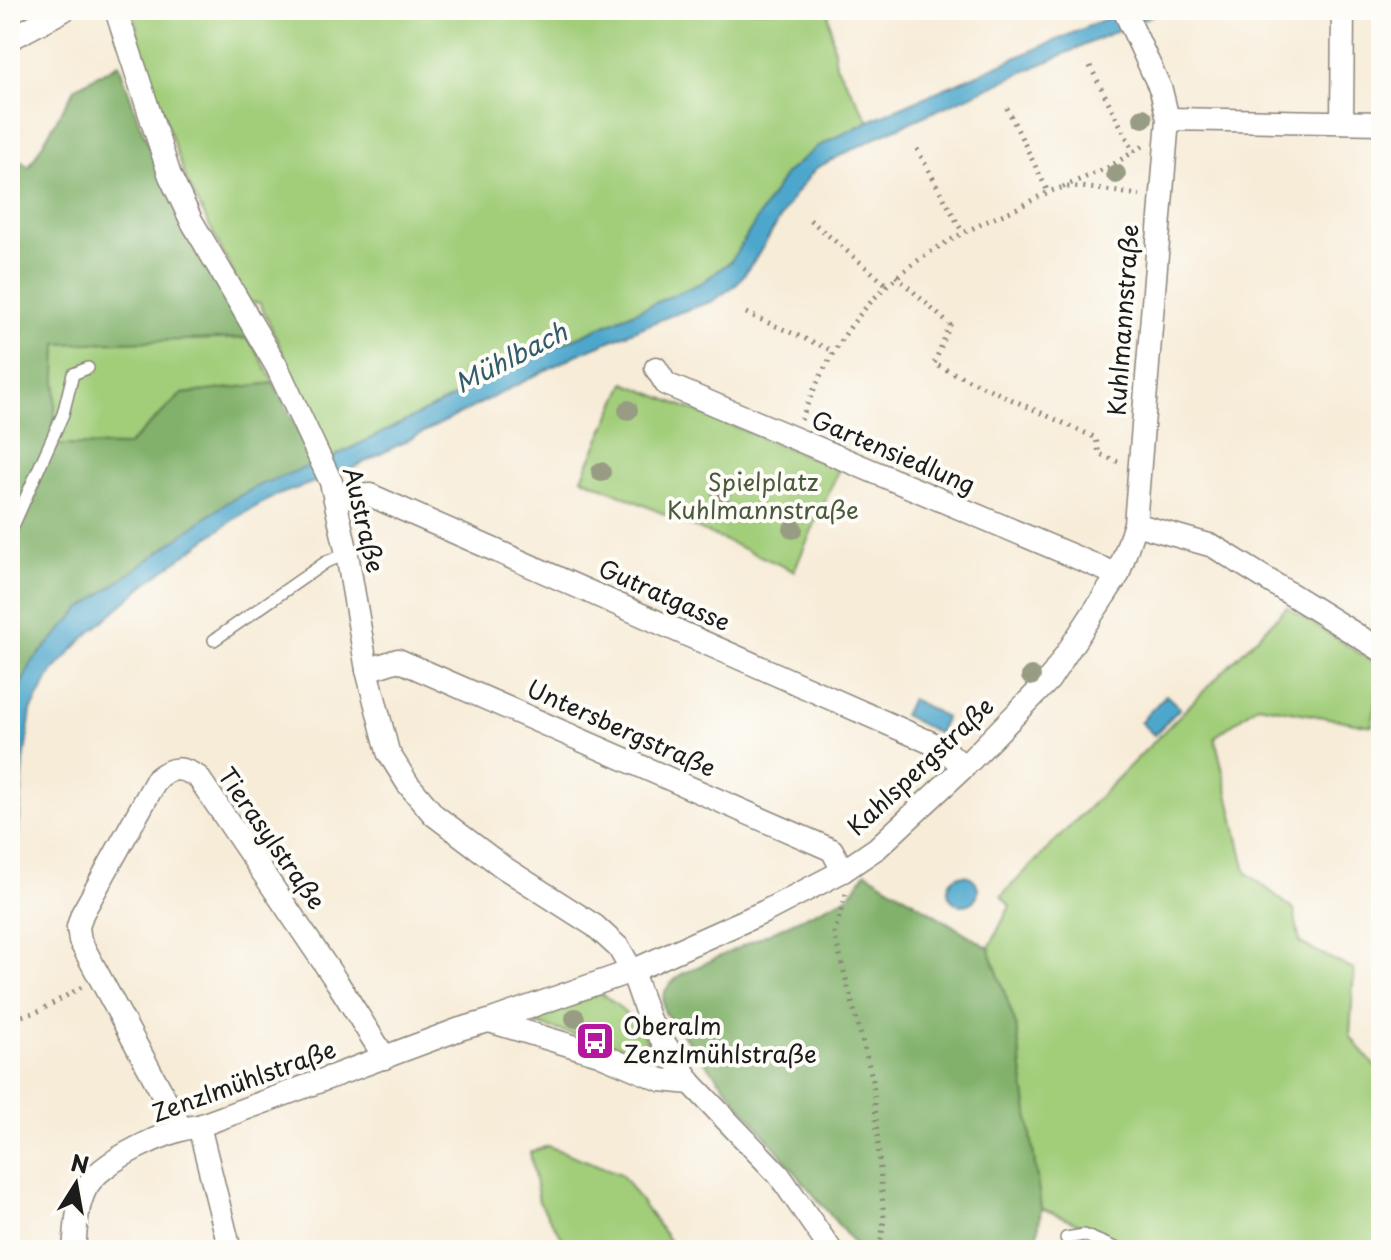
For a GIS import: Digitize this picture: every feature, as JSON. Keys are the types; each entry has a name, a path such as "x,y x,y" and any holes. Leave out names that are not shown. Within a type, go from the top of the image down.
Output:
{"street":[{"path":"10,39 64,10"},
{"name":"Austraße","path":"116,10 170,176 191,220 277,367 320,454 333,489 367,670 388,752 408,784 434,815 503,867 595,926 619,948 632,971"},
{"path":"1342,122 1343,10"},
{"name":"Kuhlmannstraße","path":"1129,20 1161,90 1167,124 1135,524"},
{"path":"1167,124 1381,123"},
{"name":"Gartensiedlung","path":"656,368 666,384 1118,575"},
{"name":"Gutratgasse","path":"333,489 370,495 943,748 964,767"},
{"path":"1135,524 1213,546 1379,645"},
{"name":"Kahlspergstraße","path":"632,971 764,912 843,871 877,848 964,767 1049,680 1118,575 1135,524"},
{"name":"Untersbergstraße","path":"367,670 398,660 832,850 843,871"},
{"name":"Tierasylstraße","path":"230,1250 190,1127 99,978 80,941 78,927 82,914 157,779 169,769 184,768 198,777 361,1017 385,1058"},
{"path":"632,971 649,1020 691,1083 779,1175 831,1250"},
{"name":"Zenzlmühlstraße","path":"74,1250 76,1217 86,1187 103,1167 190,1127 460,1029 632,971"},
{"path":"489,1021 599,1054 661,1080 691,1083"}],"lane":[{"path":"10,533 63,414 73,374 88,368"},
{"path":"214,640 326,562 347,554"},
{"path":"1066,1238 1084,1235 1120,1250"}],"path":[{"path":"1090,66 1134,152"},
{"path":"1007,108 1049,194"},
{"path":"793,439 819,375 833,351 872,298 909,265 963,233 1109,167 1134,152 1167,124"},
{"path":"917,149 963,233"},
{"path":"1062,188 1160,198"},
{"path":"810,220 887,285"},
{"path":"896,276 950,325 934,364 1096,438 1099,454 1139,467"},
{"path":"746,313 833,351"},
{"path":"843,871 848,886 834,934 873,1081 884,1218 880,1250"},
{"path":"10,1006 22,1016 37,1012 99,978"}],"green space":[{"path":"133,10 828,10 836,65 869,121 817,147 731,261 703,282 553,348 331,458 260,303 248,302 187,181 142,55"},
{"path":"119,64 169,193 250,338 57,344 54,445 127,446 182,394 274,383 315,465 262,484 226,503 80,610 32,662 10,708 10,154 29,167 76,87"},
{"path":"250,338 274,383 182,394 127,446 54,445 56,343"},
{"name":"Spielplatz Kuhlmannstraße","path":"625,383 839,469 794,571 582,478"},
{"path":"1287,607 1381,667 1372,726 1258,705 1215,737 1246,872 1294,910 1300,943 1354,970 1350,1036 1381,1074 1381,1250 1142,1250 1041,1208 1030,1133 989,948 1010,906 1001,896"},
{"path":"866,872 989,948 1016,1025 1041,1208 1036,1250 859,1250 665,1013 665,992 680,975 849,896"},
{"path":"600,993 617,1005 639,1030 655,1057 650,1062 641,1061 602,1042 536,1024 530,1018"},
{"path":"548,1146 621,1174 676,1250 570,1250 539,1202 530,1152"}],"water":[{"path":"1126,10 1164,10 881,135 816,168 795,194 737,284 713,301 576,355 349,470 275,496 237,517 149,581 84,638 52,672 31,711 18,837 10,856 10,708 32,662 80,610 226,503 262,484 331,458 553,348 703,282 731,261 785,174 817,147 869,121"},
{"path":"1166,695 1180,708 1154,735 1140,722"},
{"path":"911,699 946,717 938,733 903,715"},
{"path":"963,875 973,880 978,890 973,900 963,905 953,900 948,890 953,880"}],"place":[{"name":"Oberalm Zenzlmühlstraße","path":"595,1041"}],"water label":[{"name":"Mühlbach","path":"511,358"}]}
